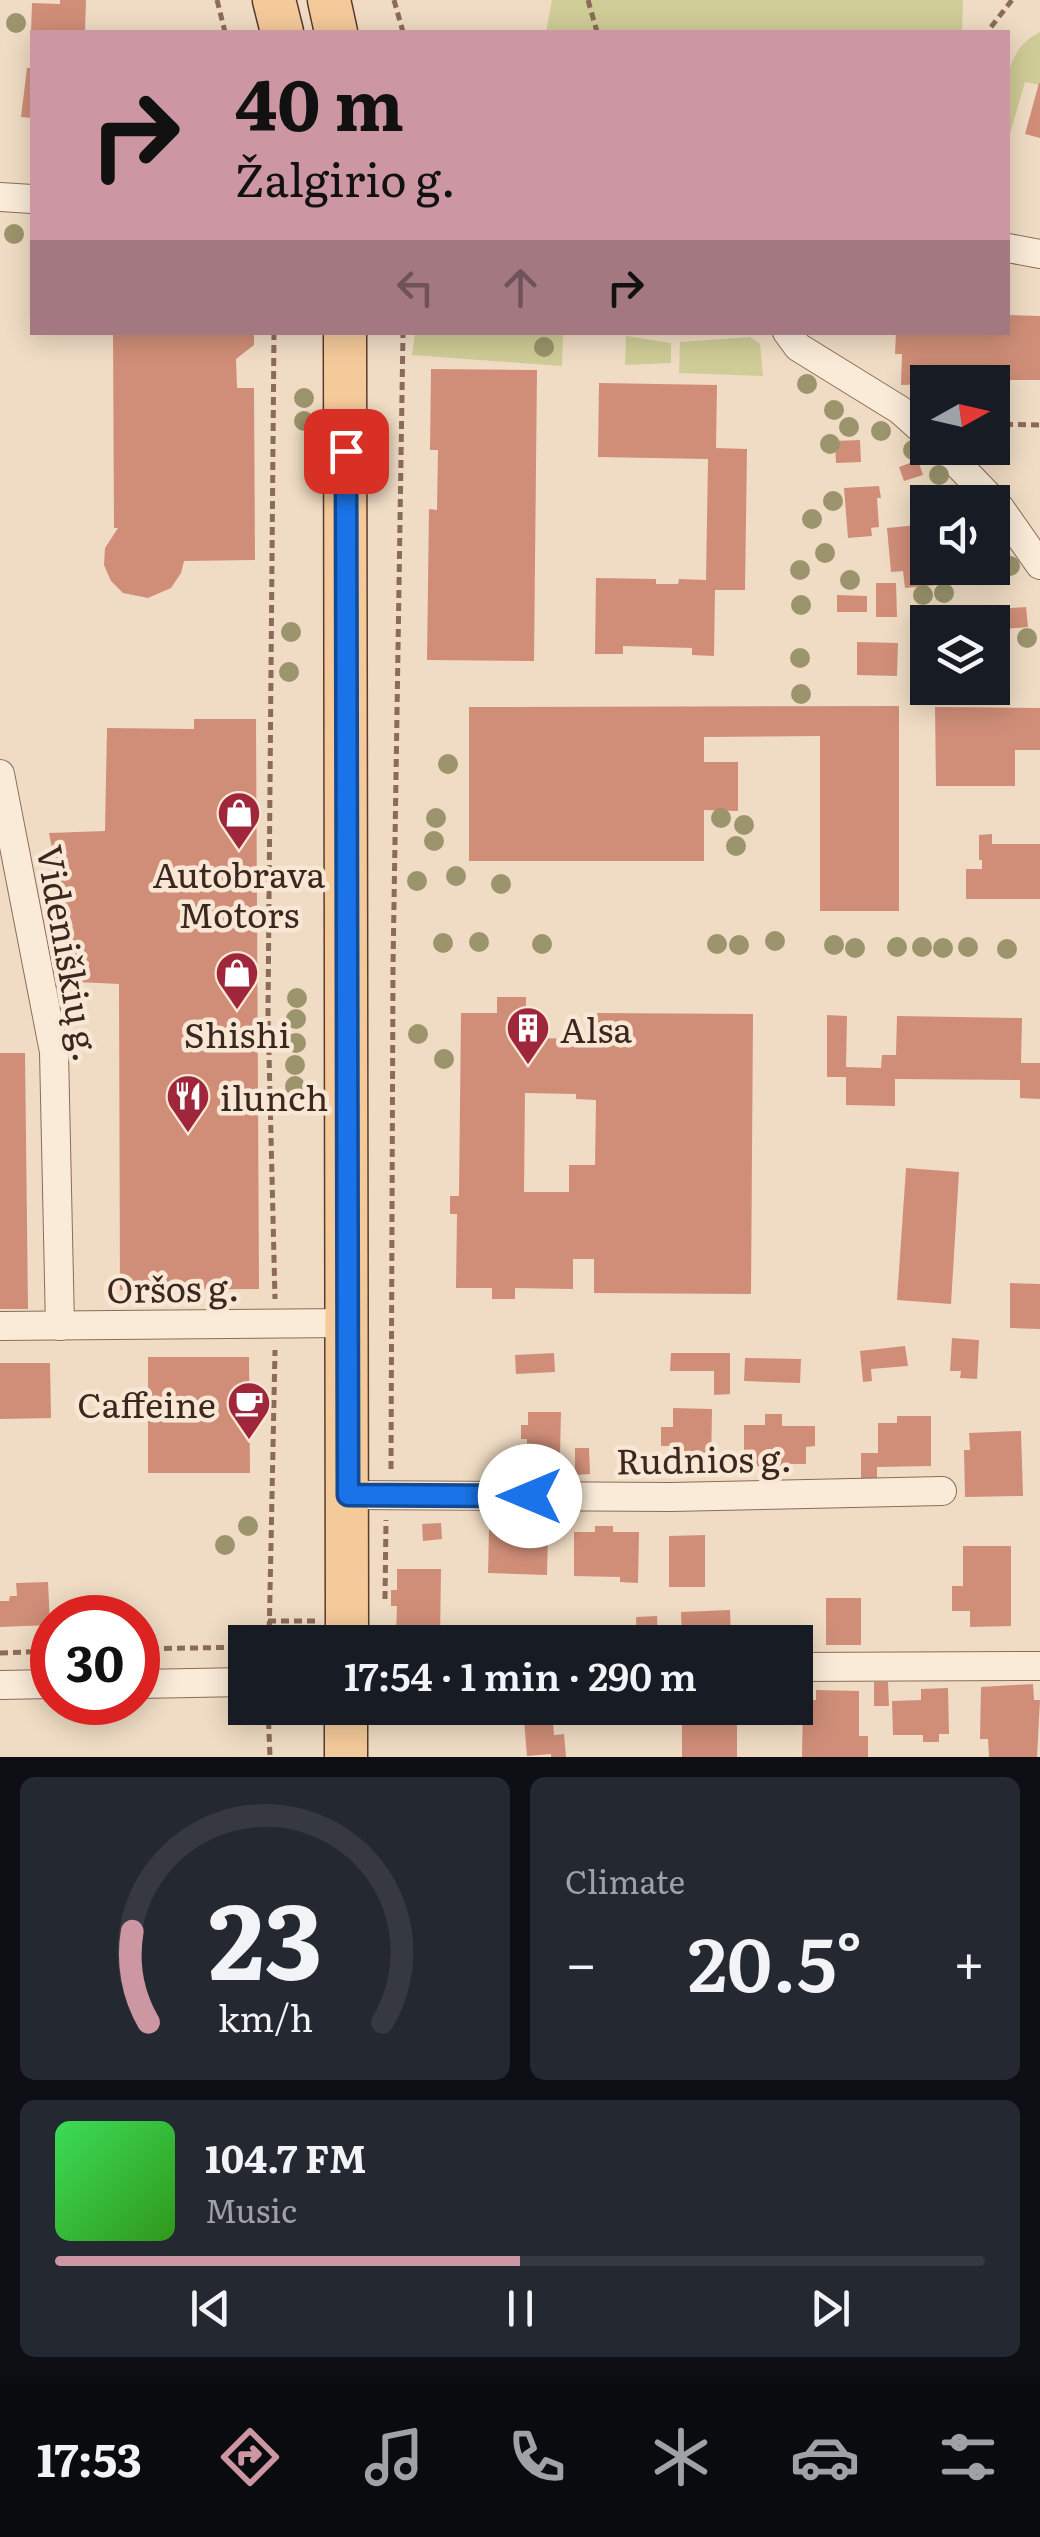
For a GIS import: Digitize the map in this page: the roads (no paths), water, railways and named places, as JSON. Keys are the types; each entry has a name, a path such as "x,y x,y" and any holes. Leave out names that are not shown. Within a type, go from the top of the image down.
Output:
{"main road":[{"path":"274,0 282,30"},
{"path":"329,0 336,30"},
{"path":"345,335 346,1625"},
{"path":"346,1725 346,1757"}],"street":[{"path":"0,198 30,198"},
{"path":"1010,248 1040,254"},
{"path":"789,335 798,347 910,419"},
{"path":"958,465 1000,508 1040,565"},
{"name":"Videniškių g.","path":"0,774 7,846 54,1052 60,1326"},
{"name":"Oršos g.","path":"0,1326 347,1323"},
{"name":"Rudnios g.","path":"348,1495 671,1496 942,1491"},
{"path":"813,1667 1040,1666"},
{"path":"160,1684 228,1682"},
{"path":"0,1685 30,1684"}],"place":[{"name":"Autobrava Motors","path":"239,851"},
{"name":"Shishi","path":"237,1011"},
{"name":"Alsa","path":"528,1066"},
{"name":"ilunch","path":"188,1134"},
{"name":"Caffeine","path":"249,1441"}]}
